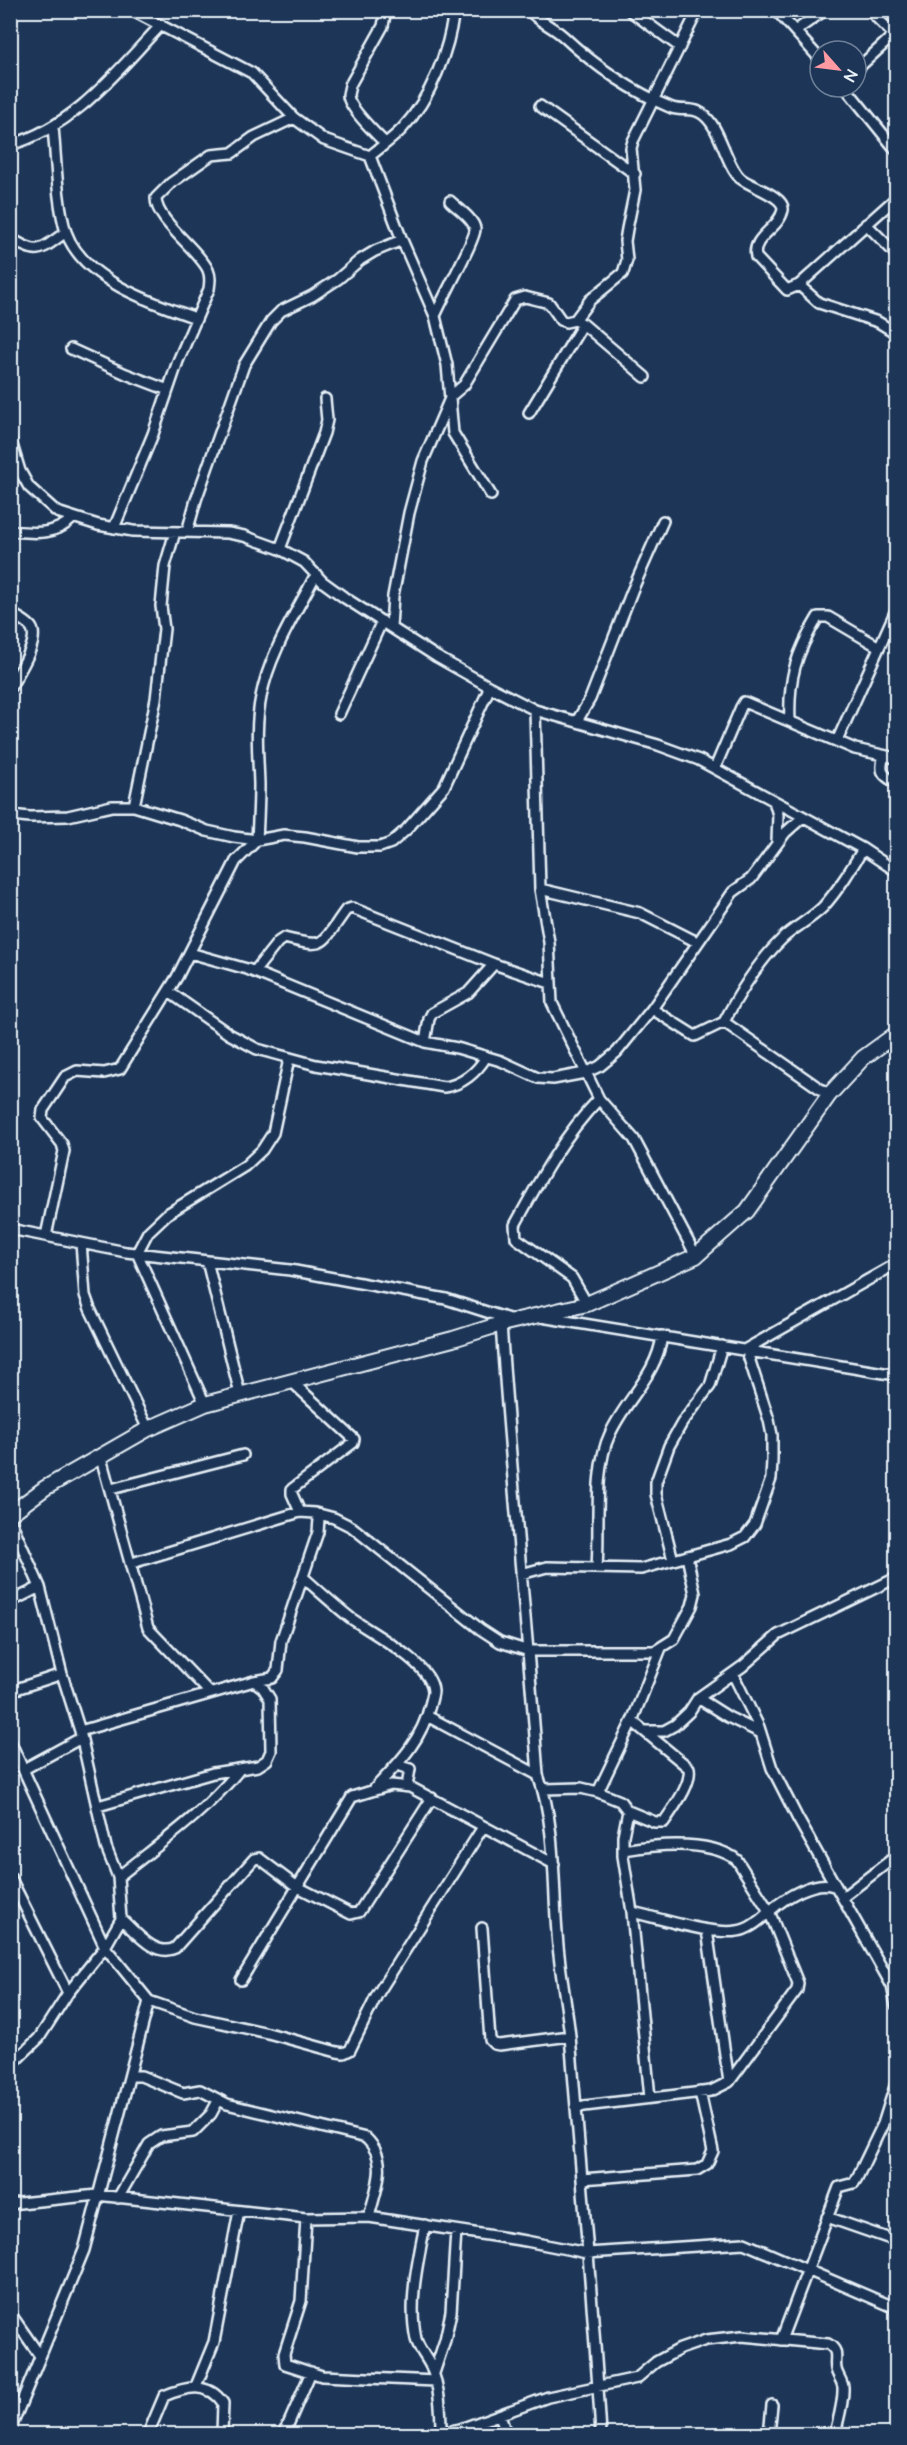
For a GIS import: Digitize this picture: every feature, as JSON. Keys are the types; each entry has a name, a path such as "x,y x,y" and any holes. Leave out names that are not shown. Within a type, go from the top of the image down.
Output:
{"street":[{"path":"131,10 252,73 294,118 324,140 370,156 402,240 435,316 452,396 453,433 491,495"},
{"path":"385,144 349,102 347,95 383,26 386,10"},
{"path":"370,156 402,128 422,102 452,32 454,10"},
{"path":"530,10 540,22 562,35 587,59 654,101 679,111 697,111 705,116 714,127 735,172 744,181 782,203 783,209 779,218 757,244 755,251 756,257 788,290 799,285 897,198"},
{"path":"629,10 680,47"},
{"path":"529,413 590,300 624,273 627,267 625,241 635,190 633,141 698,10"},
{"path":"776,10 808,46"},
{"path":"795,31 825,10"},
{"path":"868,59 895,34 869,10"},
{"path":"10,145 53,127 97,94 161,25"},
{"path":"855,99 897,150"},
{"path":"540,106 635,174"},
{"path":"114,528 153,434 168,390 209,289 211,278 208,269 179,236 158,206 156,202 158,195 212,155 232,153 254,137 294,118"},
{"path":"53,127 66,232 87,266 104,278 150,301 196,318"},
{"path":"435,316 471,244 475,230 473,222 450,201"},
{"path":"866,224 897,254"},
{"path":"10,238 34,250 41,250 66,232"},
{"path":"187,532 196,500 244,365 271,321 281,311 312,296 338,279 368,255 402,240"},
{"path":"799,285 819,303 878,322 897,333"},
{"path":"391,627 393,597 423,461 452,396 464,385 515,300 525,297 549,303 561,320 579,322 645,377"},
{"path":"71,349 168,390"},
{"path":"280,549 324,433 327,420 325,399"},
{"path":"10,438 20,471 29,487 57,512 73,518 133,531 236,534 280,549 303,562 345,598 437,657 490,687 535,710 658,745 715,768 863,849 897,872"},
{"path":"10,531 44,533 58,529 73,518"},
{"path":"578,721 590,699 632,591 663,521"},
{"path":"134,806 156,699 164,629 160,606 165,566 175,532"},
{"path":"46,1236 64,1151 62,1144 42,1118 43,1110 65,1077 77,1071 104,1073 120,1069 169,992 236,861 257,840 259,786 256,749 257,717 261,694 276,652 315,574"},
{"path":"837,741 897,610"},
{"path":"10,614 30,626 34,635 30,651 10,688"},
{"path":"790,721 789,698 792,673 818,617 828,617 879,647"},
{"path":"339,714 382,621"},
{"path":"10,814 30,817 68,816 112,806 134,806 207,831 257,840 284,835 358,847 380,847 392,843 444,787 490,687"},
{"path":"715,768 744,702 868,753 897,758"},
{"path":"535,710 540,889 549,942 552,1004 599,1098 633,1139 696,1256"},
{"path":"884,756 881,772 897,783"},
{"path":"774,801 778,815 776,845"},
{"path":"190,953 254,972 425,1042 457,1048 501,1061 538,1078 553,1080 585,1073 617,1052 652,1009 734,892 751,879 792,825 803,817"},
{"path":"652,1009 696,1036 724,1022 748,981 770,952 784,937 823,907 843,882 863,849"},
{"path":"540,889 640,913 697,942"},
{"path":"254,972 278,942 284,938 316,945 323,942 346,910 352,908 494,964 550,983"},
{"path":"425,1042 432,1013 468,993 494,964"},
{"path":"169,992 229,1034 257,1049 289,1059 444,1087 458,1084 470,1076 486,1057"},
{"path":"724,1022 829,1095"},
{"path":"10,1514 45,1488 101,1458 148,1429 205,1404 453,1339 501,1324 587,1304 696,1256 747,1211 829,1095 863,1058 897,1034"},
{"path":"137,1253 148,1232 167,1214 245,1166 262,1150 273,1133 289,1059"},
{"path":"587,1304 572,1278 516,1238 514,1232 515,1225 562,1143 599,1098"},
{"path":"10,1229 137,1253 290,1270 446,1299 516,1321"},
{"path":"81,1243 85,1295 90,1309 148,1429"},
{"path":"137,1253 205,1404"},
{"path":"207,1261 240,1394"},
{"path":"746,1349 897,1264"},
{"path":"538,1317 897,1375"},
{"path":"501,1324 538,1775 543,1789 554,1864 559,1953 570,2036 601,2434"},
{"path":"597,1567 598,1492 609,1436 617,1419 642,1386 660,1346 662,1336"},
{"path":"673,1560 656,1494 657,1482 669,1446 682,1423 710,1386 722,1346"},
{"path":"520,1574 547,1566 641,1569 731,1544 745,1537 755,1524 771,1479 771,1427 746,1349"},
{"path":"291,1381 354,1439 353,1443 292,1489 300,1512"},
{"path":"111,1489 243,1455"},
{"path":"101,1458 132,1563 148,1628 210,1693"},
{"path":"132,1563 300,1512 315,1514 334,1518 352,1527 480,1629 500,1642 529,1651 655,1651 674,1639 692,1606 695,1594 687,1556"},
{"path":"24,1769 81,1734 210,1693 272,1678 276,1675 281,1641 318,1532 319,1519 315,1514"},
{"path":"10,1519 40,1587 62,1674 81,1734 106,1847 118,1877 121,1919 105,1947 68,1993 39,2038 10,2066"},
{"path":"303,1577 351,1618 406,1655 426,1675 433,1691 420,1734 406,1756 375,1788"},
{"path":"645,1731 669,1729 689,1712 698,1698 733,1674 778,1635 897,1578"},
{"path":"10,1602 40,1587"},
{"path":"598,1792 632,1721 661,1647"},
{"path":"10,1691 62,1674"},
{"path":"733,1674 761,1733 772,1768 834,1886 843,1897 894,1986 897,2005"},
{"path":"98,1806 213,1773 258,1766 267,1760 271,1751 270,1699 263,1688 254,1682"},
{"path":"698,1698 728,1717 761,1733"},
{"path":"427,1716 538,1775"},
{"path":"543,1789 581,1788 598,1792 620,1801 628,1811 655,1822 664,1822 680,1797 690,1775 685,1762 632,1721"},
{"path":"10,1741 105,1947 149,2001 195,2017 268,2033 337,2052 347,2052 356,2040 377,1995 483,1827"},
{"path":"397,1765 410,1769 407,1786"},
{"path":"118,1877 205,1805 225,1787 239,1770"},
{"path":"241,1980 352,1797 375,1788 391,1785 407,1786 554,1864"},
{"path":"121,1919 154,1949 169,1951 175,1948 254,1859 259,1858 296,1886 351,1914 359,1912 432,1798"},
{"path":"628,1811 623,1850 632,1912 650,2098"},
{"path":"576,2107 711,2091 729,2082 796,1990 798,1983 769,1911 737,1860 732,1856 706,1849 669,1844 623,1850"},
{"path":"843,1897 897,1856"},
{"path":"10,1877 68,1993"},
{"path":"632,1912 707,1930 733,1933 745,1930 769,1911 817,1885 825,1883 834,1886"},
{"path":"482,1928 490,2040 500,2045 570,2036"},
{"path":"707,1930 729,2082"},
{"path":"10,2430 84,2250 149,2001"},
{"path":"130,2076 141,2076 183,2092 200,2090 218,2101 366,2138 376,2147 380,2169 369,2217"},
{"path":"781,2340 839,2187 854,2183 857,2178 897,2083"},
{"path":"582,2179 697,2170 707,2164 713,2151 700,2092"},
{"path":"118,2198 149,2144 161,2136 193,2132 211,2114 218,2101"},
{"path":"886,2113 897,2116"},
{"path":"10,2204 97,2195 306,2218 369,2217 526,2241 587,2253 744,2243 897,2308"},
{"path":"196,2386 214,2342 239,2211"},
{"path":"827,2217 897,2241"},
{"path":"306,2218 301,2301 283,2359 285,2364 322,2376 435,2377"},
{"path":"425,2225 414,2281 414,2323 416,2341 435,2377 441,2407 438,2434 458,2432 548,2397 637,2378 656,2362 706,2340 742,2336 828,2344 834,2347 837,2352 836,2371 842,2383 843,2393 835,2434"},
{"path":"435,2377 451,2312 456,2231"},
{"path":"10,2313 40,2356"},
{"path":"284,2434 311,2372"},
{"path":"148,2434 164,2396 196,2386 209,2391 223,2403 222,2434"},
{"path":"769,2434 772,2404"},
{"path":"500,2415 506,2434"}]}
